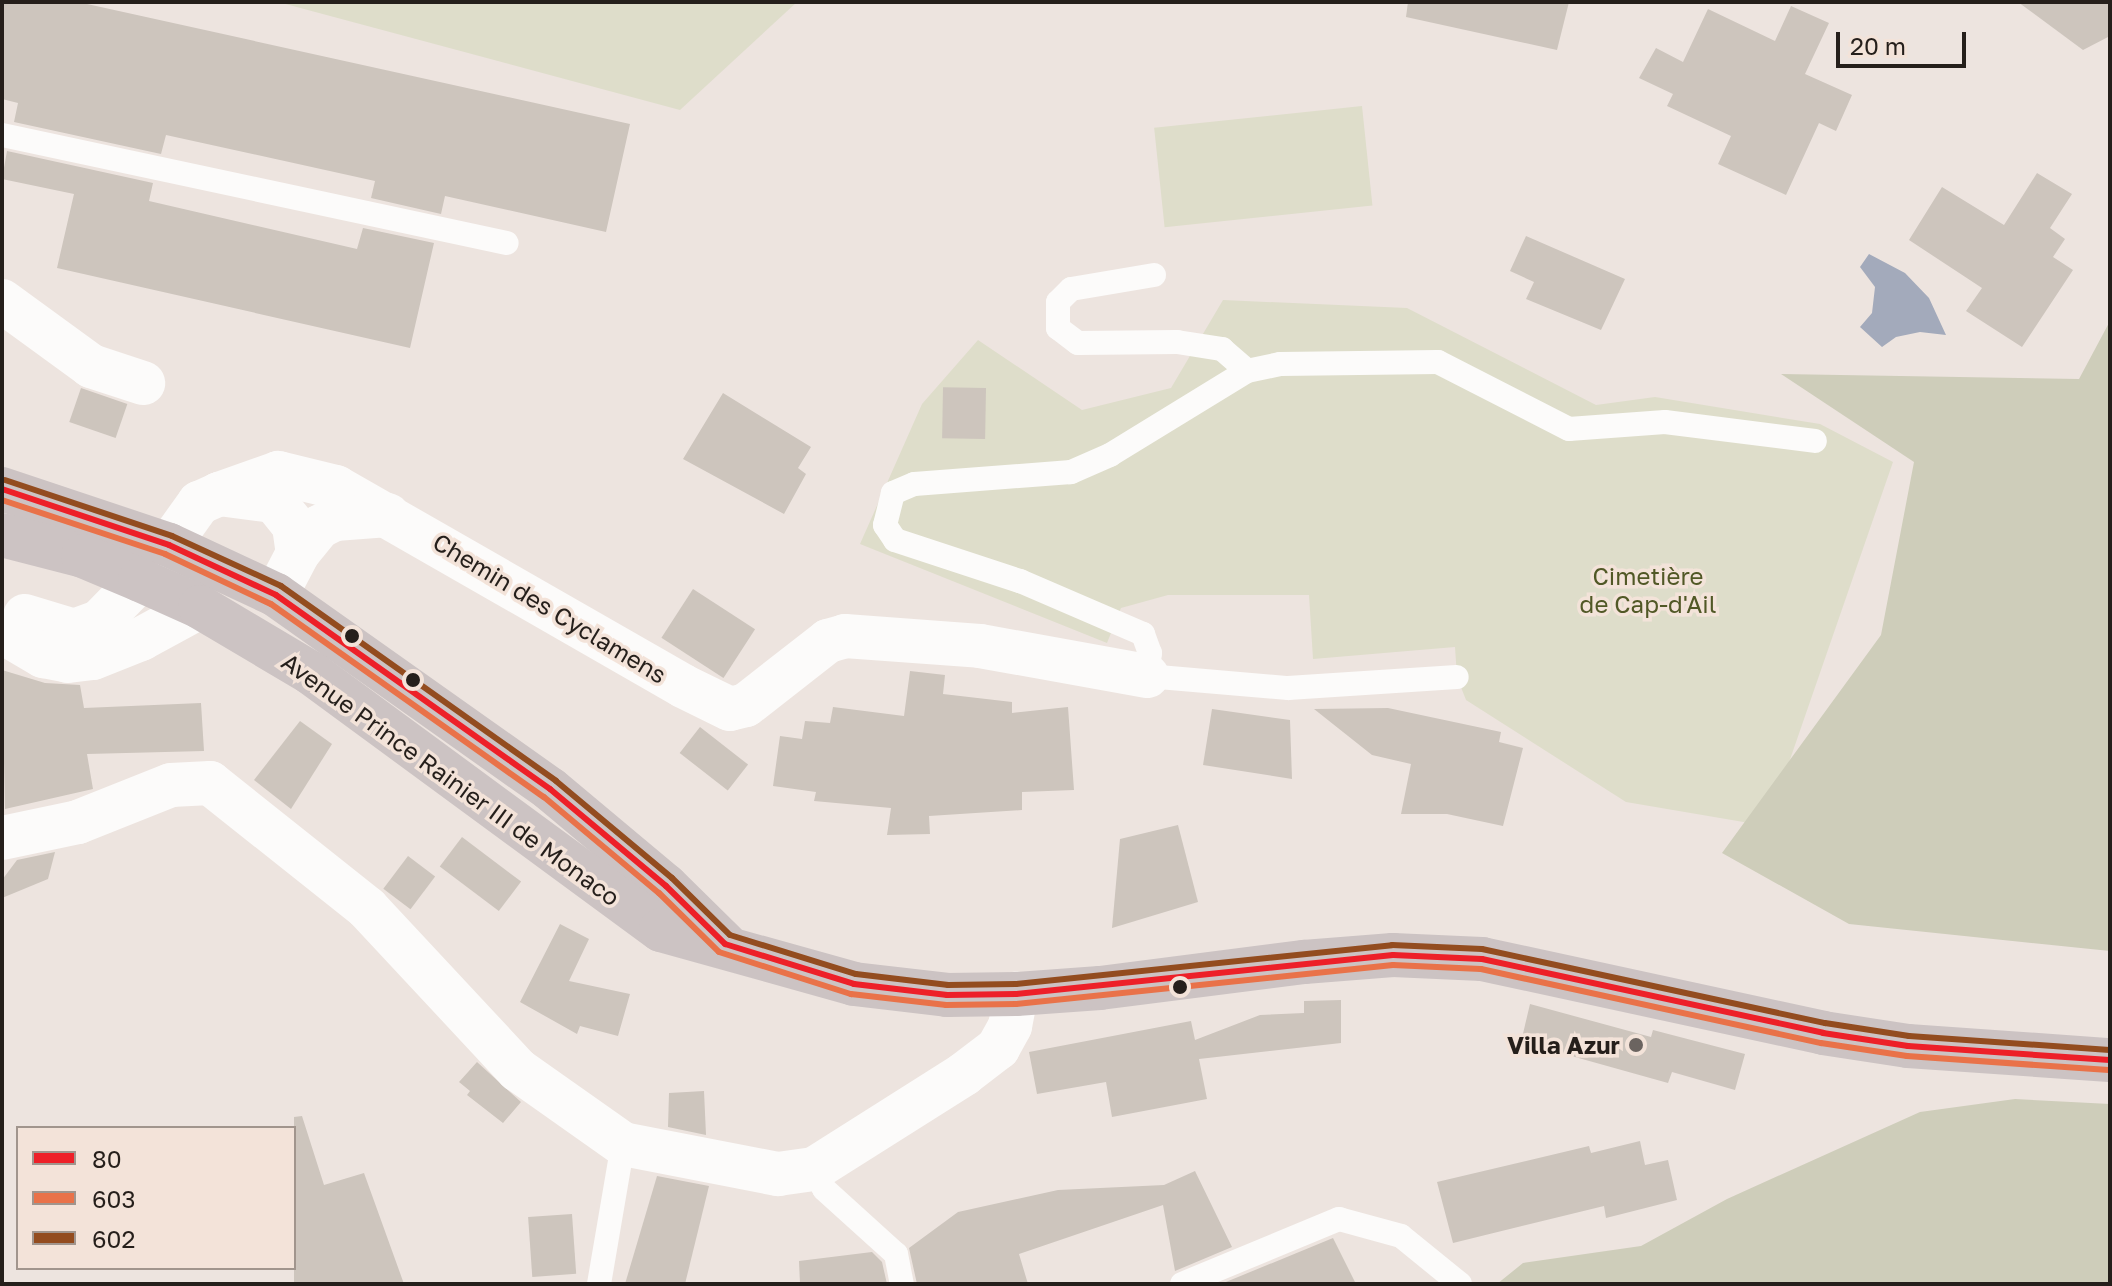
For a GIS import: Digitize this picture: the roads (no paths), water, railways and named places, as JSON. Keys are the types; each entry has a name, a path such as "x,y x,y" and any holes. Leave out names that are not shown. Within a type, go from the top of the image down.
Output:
{"main road":[{"name":"Avenue Prince Rainier III de Monaco","path":"2,489 169,545 276,595 550,789 666,886 725,944"},
{"name":"Avenue Prince Rainier III de Monaco","path":"2,535 83,556 140,580 200,607 311,673 661,930 725,944 854,984 947,995 1016,994 1393,955 1482,959 1823,1033 1923,1047 2110,1060"},
{"path":"140,580 169,545 200,607 276,595"}],"street":[{"path":"2,301 91,366 143,383"},
{"name":"Chemin des Cyclamens","path":"169,545 199,503 258,476 302,475 388,515 711,701 730,709 746,705 828,641 845,636 980,646 1147,676"},
{"path":"219,494 274,501 294,526 298,553"},
{"path":"276,595 298,553 319,527 335,519 388,515"},
{"path":"2,601 47,627 74,631 99,622 140,580"},
{"path":"2,632 43,656 68,661 93,658 141,639 200,607"},
{"path":"2,838 78,822 171,785 210,783 367,908 518,1070 623,1144 778,1174 814,1169 998,1048 1010,1026 1016,994"}],"lane":[{"path":"2,135 507,243"},
{"path":"1154,275 1071,289 1058,302 1058,328 1078,343 1177,342 1222,349 1247,371"},
{"path":"1457,677 1288,688 1147,676 1150,653 1143,634 1020,581 895,540 885,525 886,510 893,493 914,484 1071,472 1110,455 1247,371 1280,364 1438,362 1569,429 1665,422 1815,441"},
{"path":"599,1284 623,1144"},
{"path":"814,1169 824,1189 896,1254 902,1284"},
{"path":"1182,1284 1339,1219 1401,1236 1460,1284"}],"water":[{"path":"1869,254 1905,273 1929,298 1946,335 1920,332 1896,337 1882,347 1860,327 1872,313 1875,287 1860,267"}],"place":[{"name":"Villa Azur","path":"1636,1045"}],"park label":[{"name":"Cimetière de Cap-d'Ail","path":"1648,590"}]}
